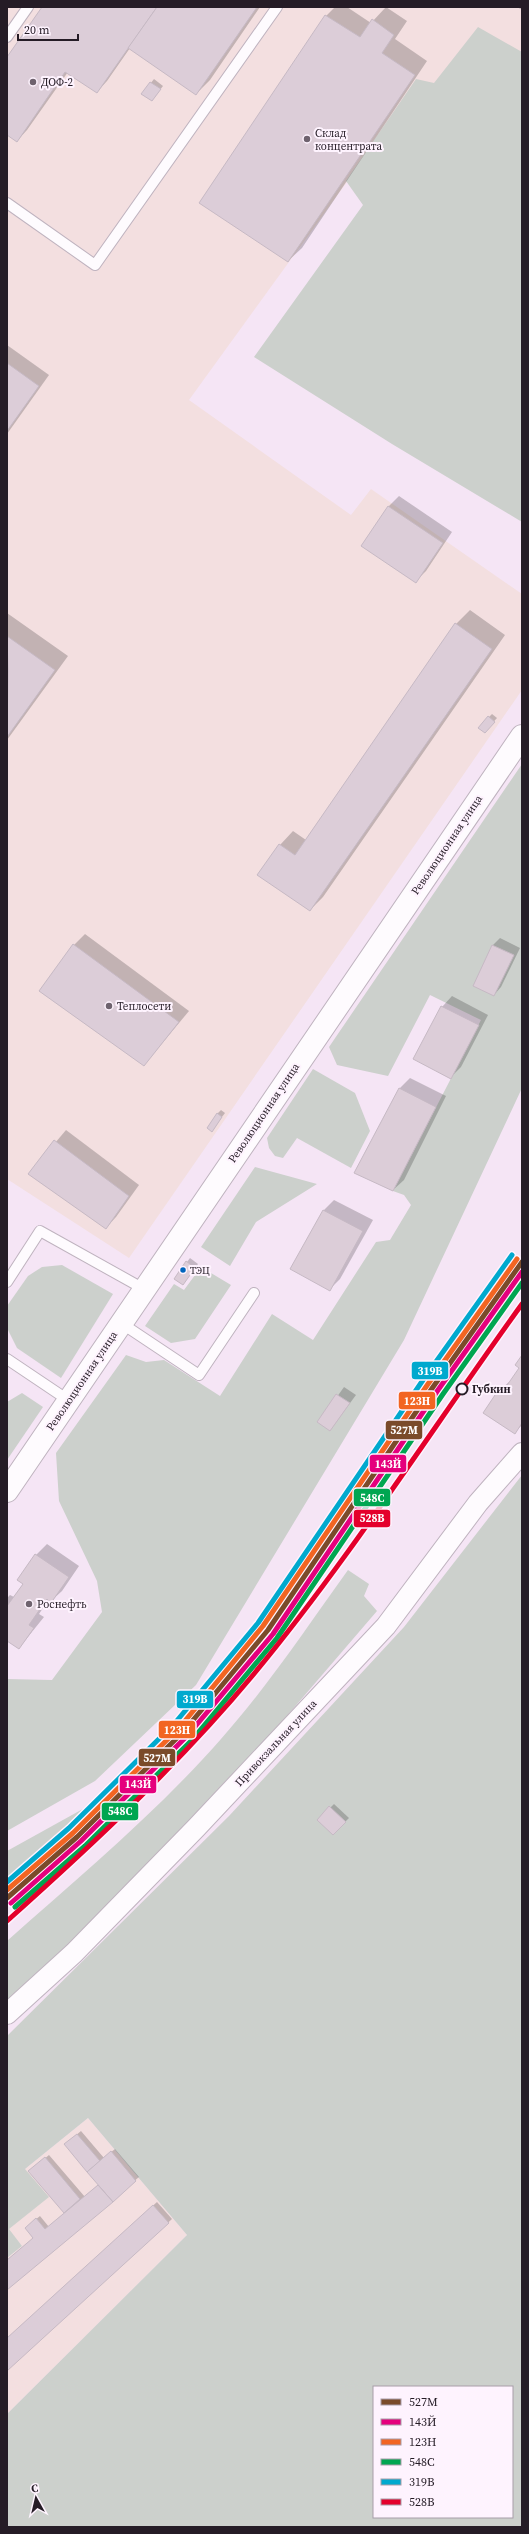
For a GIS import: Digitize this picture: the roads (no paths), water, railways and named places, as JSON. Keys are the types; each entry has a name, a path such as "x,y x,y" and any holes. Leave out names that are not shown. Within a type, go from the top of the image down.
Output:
{"street":[{"name":"Революционная улица","path":"7,1491 522,736"},
{"name":"Привокзальная улица","path":"7,2014 74,1953 196,1828 386,1626 478,1503 522,1453"}],"lane":[{"path":"7,37 28,7"},
{"path":"7,203 95,265 277,7"},
{"path":"7,1282 40,1231 144,1289"},
{"path":"121,1323 199,1375 254,1293"},
{"path":"7,1359 68,1400"}],"place":[{"name":"ДОФ-2","path":"33,82"},
{"name":"Склад концентрата","path":"307,139"},
{"name":"Теплосети","path":"109,1006"},
{"name":"ТЭЦ","path":"183,1270"},
{"name":"Губкин","path":"462,1389"},
{"name":"Роснефть","path":"29,1604"}]}
